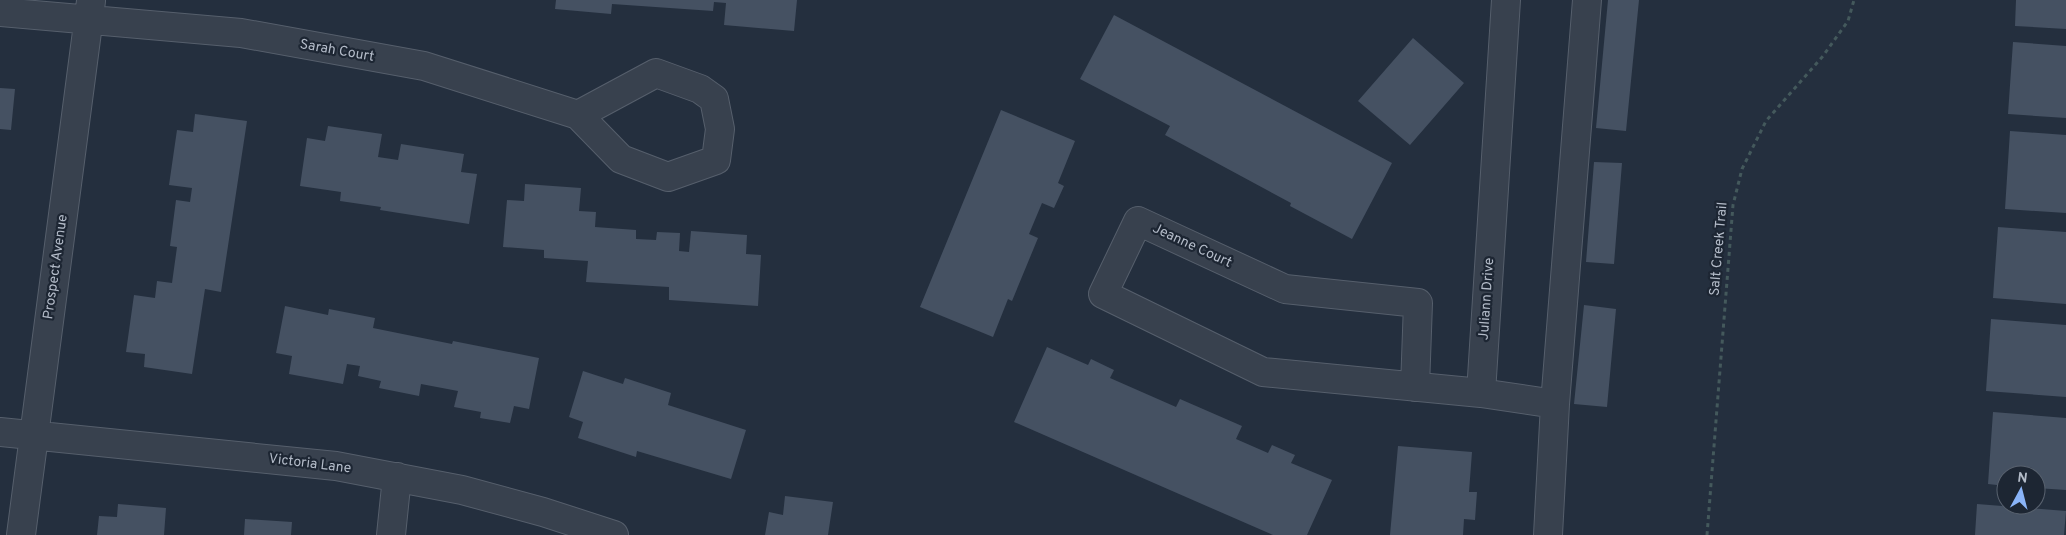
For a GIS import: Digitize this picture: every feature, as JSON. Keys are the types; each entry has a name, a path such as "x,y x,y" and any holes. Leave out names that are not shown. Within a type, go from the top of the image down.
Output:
{"street":[{"name":"Juliann Drive","path":"1482,393 1506,0"},
{"path":"1548,535 1555,404 1587,0"},
{"name":"Sarah Court","path":"0,12 90,9 424,66 578,115 622,159 668,177 716,160 720,129 714,99 700,89 656,73 578,115"},
{"name":"Prospect Avenue","path":"21,535 90,9"},
{"name":"Jeanne Court","path":"1415,387 1418,303 1285,289 1138,222 1102,294 1263,372 1415,387 1482,393"},
{"path":"1482,393 1555,404"},
{"name":"Victoria Lane","path":"0,432 336,466 462,490 543,512 614,535"},
{"path":"391,535 396,477"}],"path":[{"name":"Salt Creek Trail","path":"1707,535 1733,205 1742,169 1766,121 1823,56 1848,21 1854,0"}],"building":[{"path":"556,0 797,0 794,31 724,25 726,3 714,2 713,11 612,4 611,14 555,9"},
{"path":"1608,0 1639,0 1626,131 1596,128"},
{"path":"2016,0 2066,0 2066,29 2015,26"},
{"path":"1114,15 1392,163 1352,239 1290,206 1291,203 1165,135 1170,126 1080,79"},
{"path":"1413,38 1464,83 1410,145 1358,101"},
{"path":"2013,42 2066,46 2066,118 2008,114"},
{"path":"0,88 15,89 11,130 0,129"},
{"path":"1001,110 1075,141 1058,183 1064,186 1054,208 1042,203 1029,234 1038,238 1012,301 1008,299 993,337 920,307"},
{"path":"195,114 247,121 221,292 205,289 192,374 144,367 145,354 126,352 134,295 155,298 157,281 172,283 177,247 170,246 176,200 190,202 192,188 169,185 177,130 193,132"},
{"path":"328,126 382,134 378,157 398,160 401,144 464,154 461,172 477,174 469,224 380,210 381,207 340,201 341,192 300,186 307,138 325,141"},
{"path":"2010,131 2066,135 2066,213 2005,209"},
{"path":"1594,162 1622,163 1614,264 1586,262"},
{"path":"525,184 581,188 579,211 596,212 595,227 636,230 636,239 656,240 657,232 680,233 679,251 689,252 691,231 747,235 746,254 761,255 758,306 669,300 669,287 586,282 588,261 544,258 544,250 503,247 507,200 524,201"},
{"path":"1998,227 2066,232 2066,304 1993,298"},
{"path":"1584,305 1616,309 1607,407 1574,404"},
{"path":"285,306 328,315 329,309 375,318 373,328 452,344 453,341 539,358 529,409 514,406 510,423 480,418 481,412 454,407 458,391 421,384 419,396 379,388 381,381 358,376 360,366 347,364 343,384 289,374 292,356 276,353"},
{"path":"1991,319 2066,325 2066,397 1986,391"},
{"path":"1047,347 1088,365 1091,359 1114,370 1110,378 1176,407 1180,399 1242,426 1236,439 1268,453 1272,445 1295,455 1291,463 1332,480 1307,535 1273,535 1014,422"},
{"path":"583,371 623,384 625,378 671,393 668,405 746,430 731,479 637,451 636,457 578,438 583,422 569,417"},
{"path":"1993,412 2066,418 2066,490 2046,489 2046,465 1996,465 1996,485 1988,484"},
{"path":"1398,446 1472,452 1469,492 1477,492 1475,520 1464,519 1463,535 1390,535"},
{"path":"785,496 833,502 828,535 765,535 769,512 783,515"},
{"path":"118,504 166,508 164,535 97,535 99,516 117,517"},
{"path":"1977,504 1996,505 1996,515 2046,515 2046,509 2066,511 2064,535 1975,535"},
{"path":"245,519 292,522 291,535 244,535"}]}
